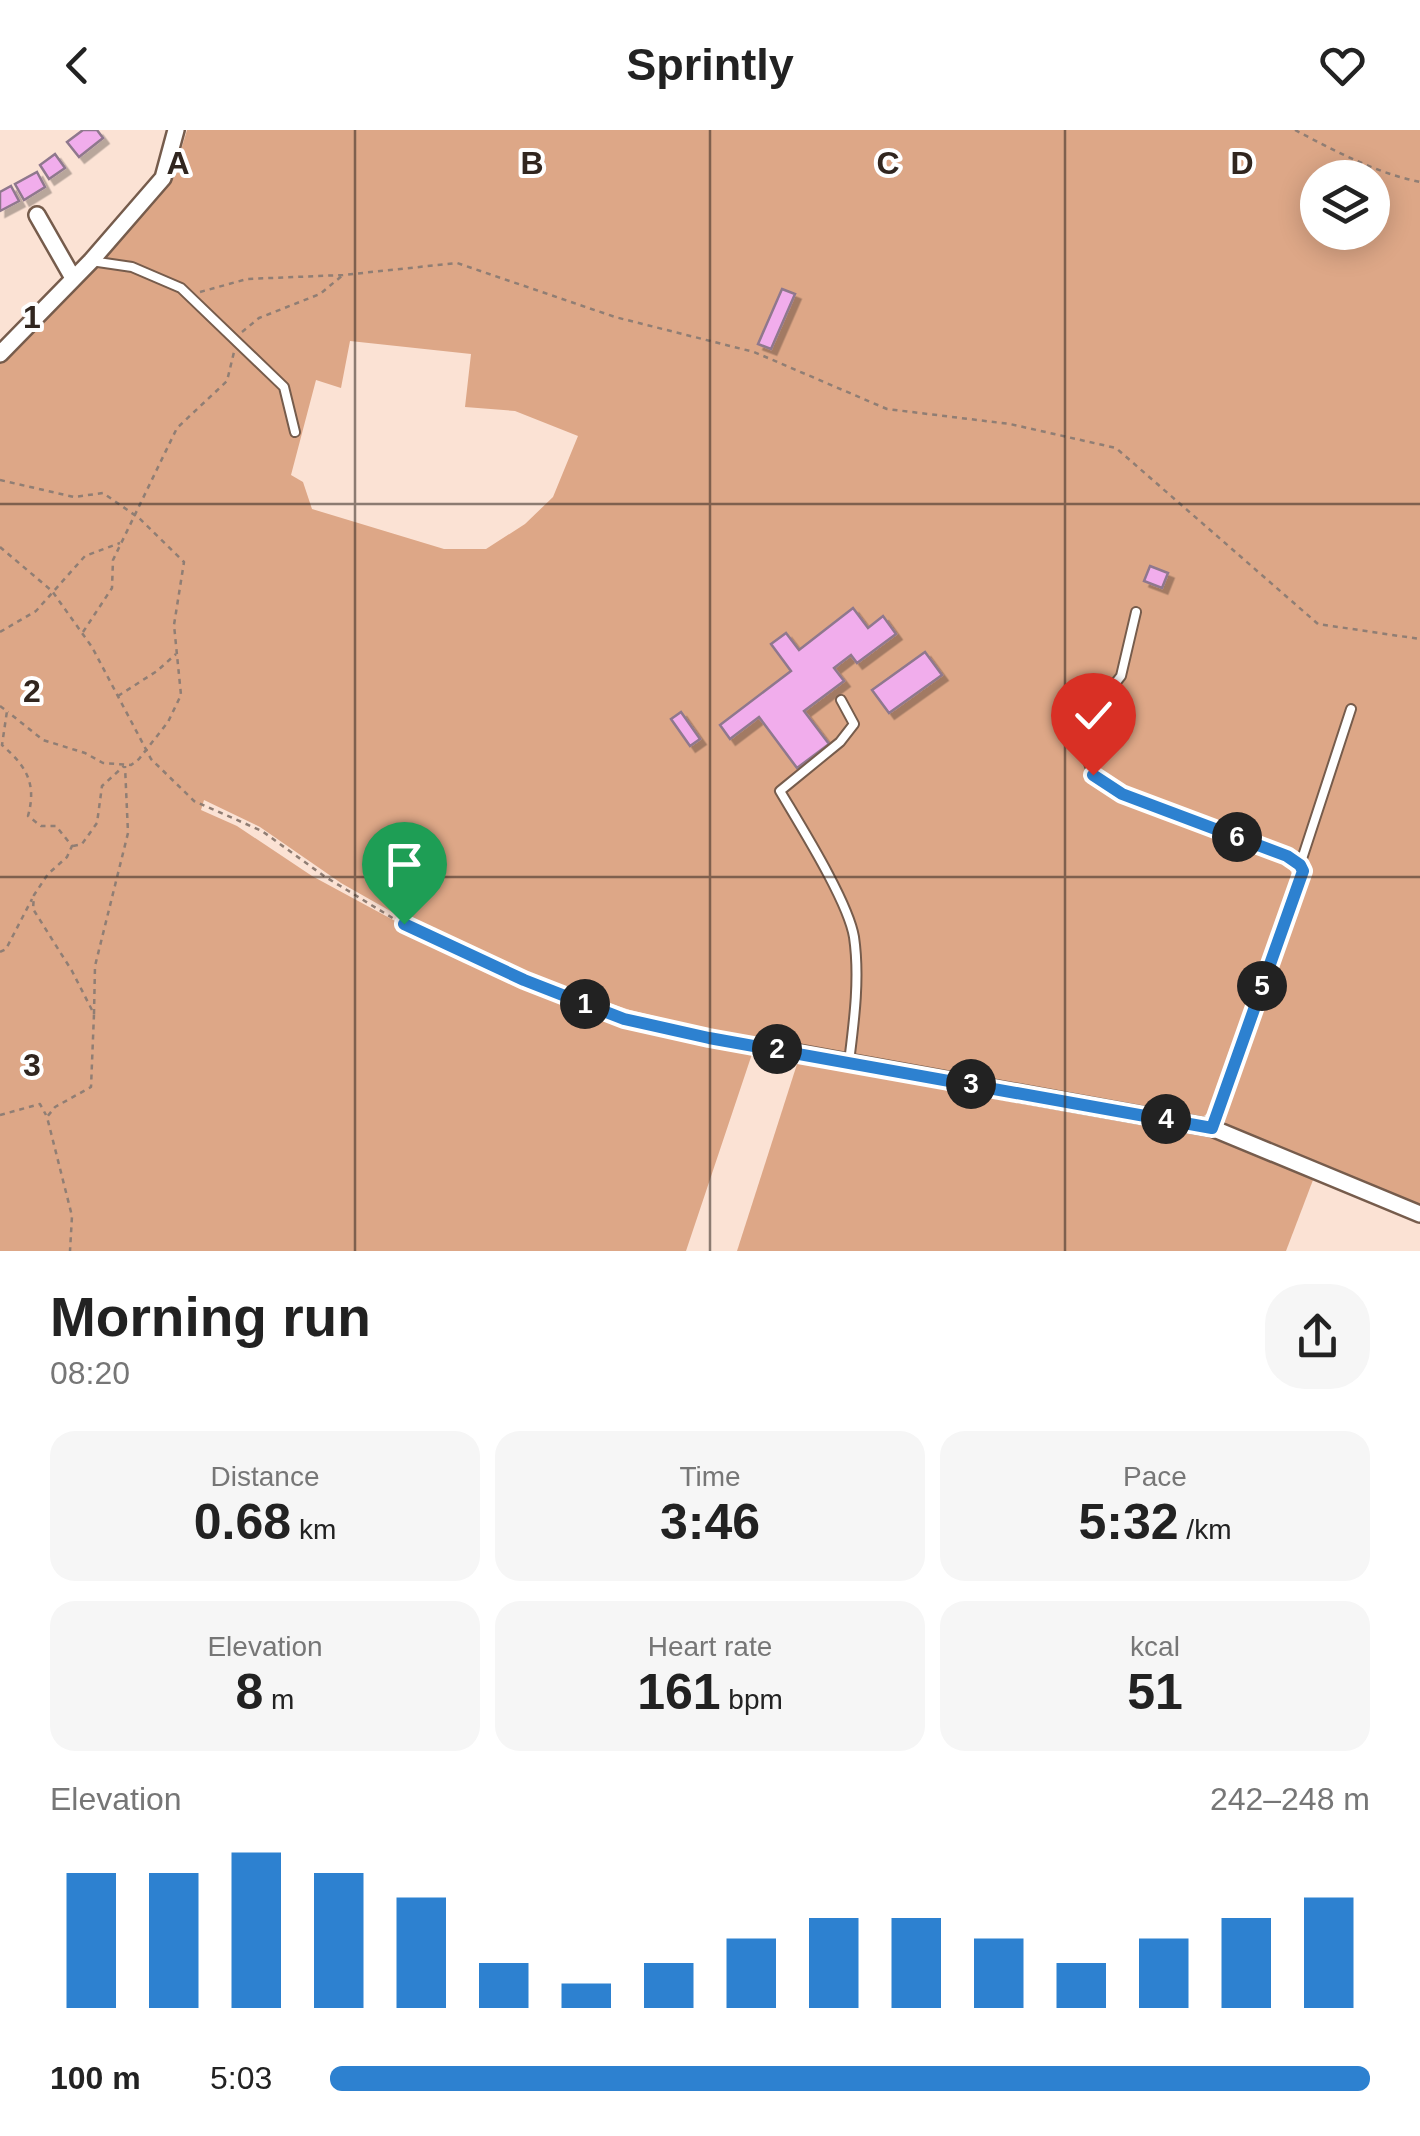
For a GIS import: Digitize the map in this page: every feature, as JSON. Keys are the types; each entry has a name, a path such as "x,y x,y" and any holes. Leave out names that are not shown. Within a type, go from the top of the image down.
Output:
{"street":[{"path":"0,354 163,178 176,130"},
{"path":"38,215 74,278"},
{"path":"798,1053 1212,1128 1420,1214"}],"lane":[{"path":"90,261 132,267 181,288 284,387 295,432"},
{"path":"1136,612 1121,676 1093,711 1082,744 1093,775 1122,794 1287,856 1303,871 1212,1128"},
{"path":"841,700 854,724 840,742 780,790 838,896 854,935 856,1006 849,1062"},
{"path":"1300,865 1351,709"}],"path":[{"path":"1295,130 1334,151 1400,178 1420,182"},
{"path":"188,294 247,280 457,264 615,317 754,352 888,409 1010,424 1116,448 1318,624 1420,640"},
{"path":"82,633 112,588 112,560 177,428 228,381 236,338 259,318 320,294 343,275"},
{"path":"0,480 74,497 103,493 184,562 174,625 181,696 168,722 130,765 104,763 42,740 0,706"},
{"path":"0,632 36,611 85,556 121,542"},
{"path":"0,547 52,591 82,633 146,751 194,802 262,832 324,876 404,924 524,980 624,1019 798,1053"},
{"path":"116,697 177,654"},
{"path":"7,711 2,745 20,762 32,783 34,797 28,816 41,826 56,826 72,846"},
{"path":"72,846 82,844 97,823 102,786 125,764"},
{"path":"47,1117 55,1107 90,1087 95,966 128,833 125,764"},
{"path":"0,952 6,949 48,874 67,857 72,846"},
{"path":"34,895 34,909 94,1014"},
{"path":"0,1115 40,1104 47,1117 72,1216 70,1251"}],"shaded area":[{"path":"187,130 1420,130 1420,1206 1228,1129 1222,1114 1308,871 1290,870 1294,878 1215,1107 1204,1116 1191,1117 750,1040 630,1010 523,975 422,929 341,883 260,827 204,800 201,810 237,826 312,876 480,967 620,1023 753,1051 686,1251 0,1251 0,357 166,183 176,167","holes":["350,341 471,354 465,407 515,411 578,436 553,497 525,524 486,549 444,549 312,509 303,482 291,475 316,380 341,388"]},
{"path":"798,1061 1086,1111 1220,1139 1313,1180 1286,1251 737,1251"}],"building":[{"path":"83,130 97,130 103,138 79,157 67,142"},
{"path":"55,154 65,168 49,179 40,165"},
{"path":"37,172 45,187 24,200 15,184"},
{"path":"11,186 19,201 0,211 0,192"},
{"path":"782,289 795,294 771,349 758,344"},
{"path":"1150,566 1168,573 1162,588 1144,581"},
{"path":"853,608 868,628 883,616 896,634 857,663 851,655 834,668 844,681 804,711 829,744 797,768 759,717 730,739 720,725 791,671 771,644 786,633 799,650"},
{"path":"925,652 942,675 889,713 872,690"},
{"path":"681,712 700,739 690,746 671,719"}],"route":[{"path":"404,924 524,980 624,1019 709,1038 1212,1128 1303,871 1287,856 1122,794 1093,775"}]}
